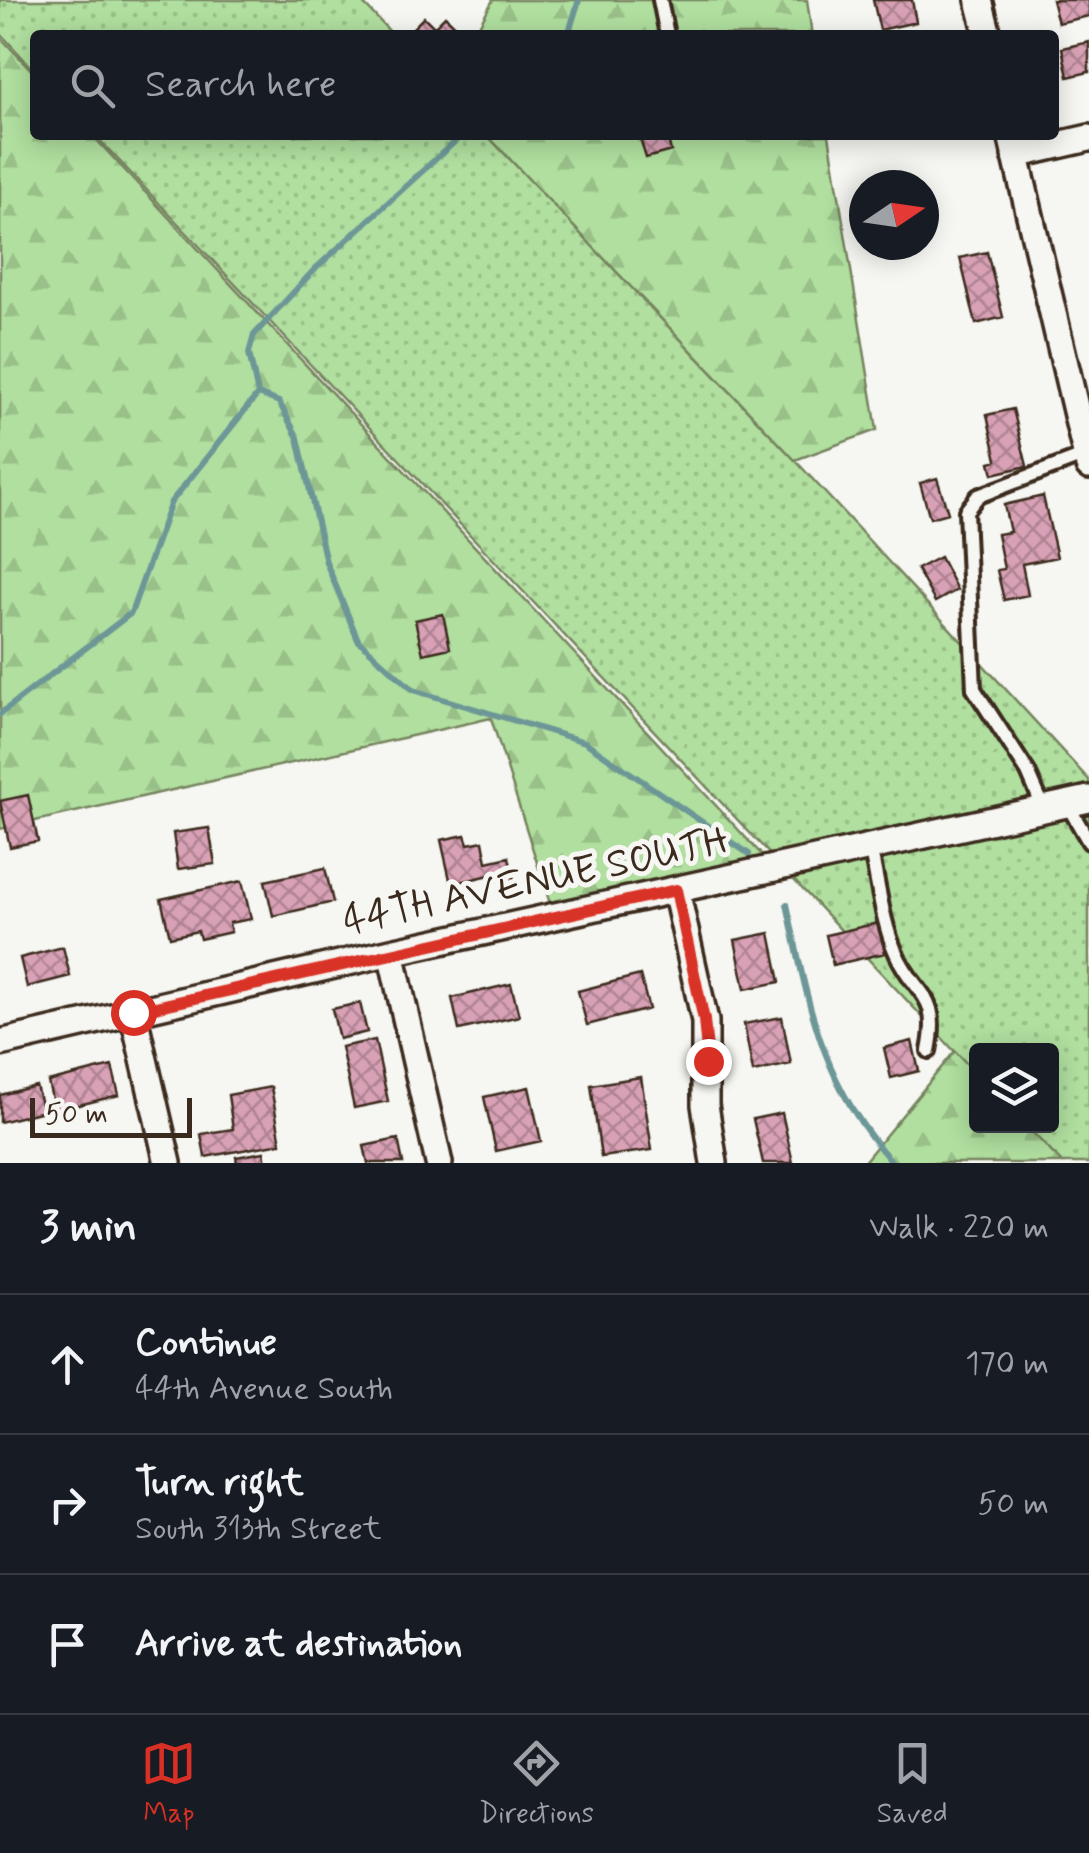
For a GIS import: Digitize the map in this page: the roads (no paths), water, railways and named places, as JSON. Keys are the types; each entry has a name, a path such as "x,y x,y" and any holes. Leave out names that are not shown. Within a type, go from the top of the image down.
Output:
{"street":[{"path":"980,0 987,30"},
{"path":"1088,461 1013,145 1089,138"},
{"name":"44TH AVENUE SOUTH","path":"0,1043 391,952 1067,804"},
{"path":"676,890 704,1020 705,1104 714,1163"},
{"path":"391,952 438,1163"},
{"path":"133,1012 168,1163"}],"lane":[{"path":"660,0 666,30"},
{"path":"1088,461 978,496 966,511 974,689 1028,772 1067,804 1089,842"},
{"path":"870,847 896,955 920,986 932,1012 928,1051"}],"waterway":[{"path":"570,30 579,0"},
{"path":"0,714 131,613 171,502 258,394 249,353 254,335 314,270 457,140"},
{"path":"258,394 279,402 298,438 326,562 358,640 413,690 585,742 749,854"},
{"path":"787,904 811,1010 834,1074 849,1104 893,1163"}]}
